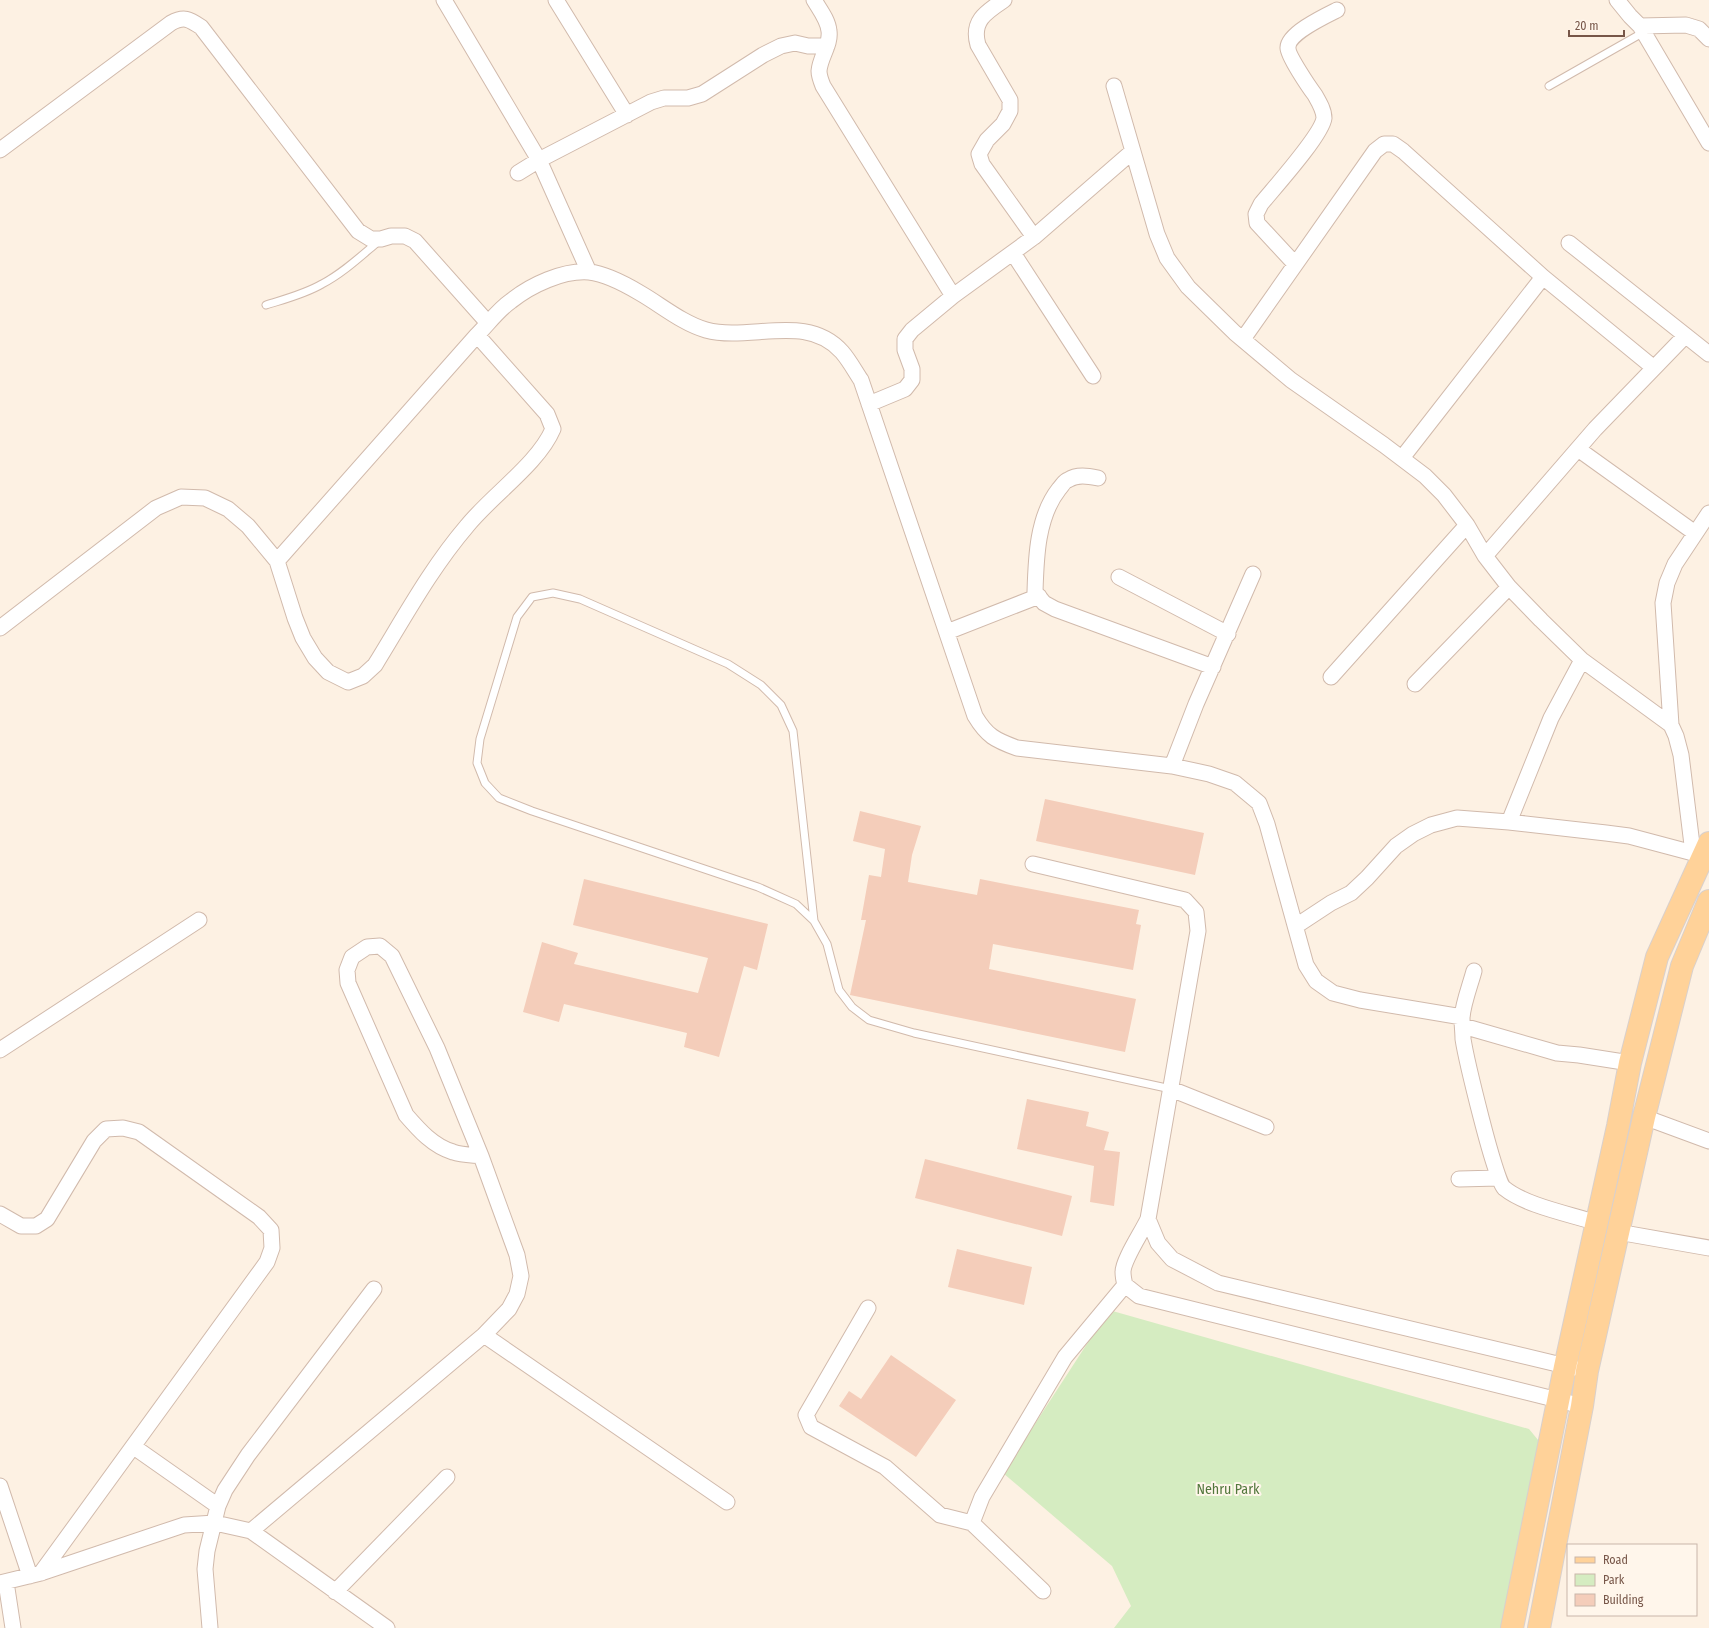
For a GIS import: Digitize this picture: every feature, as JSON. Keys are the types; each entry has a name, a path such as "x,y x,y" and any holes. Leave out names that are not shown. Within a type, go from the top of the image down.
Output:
{"main road":[{"path":"1512,1628 1565,1367 1618,1126 1630,1063 1657,957 1701,851"},
{"path":"1539,1628 1582,1406 1587,1371 1644,1117 1682,966 1709,901"}],"street":[{"path":"444,0 539,160 589,272"},
{"path":"556,0 627,115"},
{"path":"814,0 825,19 830,32 827,46 821,58 819,72 823,86 953,296"},
{"path":"1004,0 982,17 977,25 975,34 978,45 1010,100 1010,111 1003,124 987,140 979,154 982,164 1034,237"},
{"path":"1618,0 1642,29 1709,143"},
{"path":"1295,264 1257,223 1256,214 1261,204 1317,134 1324,117 1321,106 1292,58 1288,48 1290,40 1298,32 1337,10"},
{"path":"0,150 171,23 181,18 192,21 201,27 358,230 371,239 380,239 391,236 405,236 415,241 488,324"},
{"path":"1642,29 1686,25 1699,29 1709,39"},
{"path":"518,173 539,160 651,102 664,98 688,98 702,94 763,55 781,46 795,44 827,46"},
{"path":"1114,86 1157,234 1167,258 1188,287 1212,312 1291,380 1402,458 1425,476 1444,495 1467,525 1485,556 1509,587 1582,660 1671,725"},
{"path":"1243,339 1375,151 1384,144 1393,144 1403,151 1543,277 1654,368"},
{"path":"869,404 905,389 912,380 912,370 905,350 906,339 912,330 953,296 1034,237 1133,151"},
{"path":"1569,244 1709,354"},
{"path":"1013,253 1093,376"},
{"path":"277,561 477,335 510,301 536,284 563,275 589,272 612,279 638,291 687,322 706,330 729,333 778,330 808,332 827,338 842,352 861,380 975,716 984,730 1000,742 1017,748 1172,766 1209,774 1235,783 1259,802 1267,824 1306,965 1316,981 1333,993 1462,1021 1557,1053 1630,1063"},
{"path":"1402,458 1543,277"},
{"path":"0,628 156,508 181,497 204,498 228,509 248,526 277,561 295,618 303,638 315,658 328,672 348,682 363,676 375,665 448,548 488,502 536,456 548,441 553,429 547,414 477,335"},
{"path":"1485,556 1578,449 1685,336"},
{"path":"1578,449 1696,533"},
{"path":"1098,478 1084,476 1066,480 1055,494 1043,522 1038,552 1035,592 1044,603 1055,609 1213,666"},
{"path":"1296,926 1331,903 1351,893 1396,846 1413,834 1431,825 1457,818 1509,822 1629,836 1701,851 1681,755 1676,736 1671,725 1662,603 1675,564 1709,512"},
{"path":"1331,677 1467,525"},
{"path":"1172,766 1196,704 1253,574"},
{"path":"1119,577 1228,634"},
{"path":"1415,684 1509,587"},
{"path":"947,632 1039,596"},
{"path":"1509,822 1551,718 1582,660"},
{"path":"1034,864 1185,900 1196,912 1198,931 1148,1219 1138,1239 1128,1254 1122,1272 1125,1285 1139,1296 1582,1406"},
{"path":"0,1050 199,920"},
{"path":"251,1531 484,1335 509,1309 517,1294 521,1276 517,1255 481,1156 437,1048 392,956 380,946 367,947 352,957 347,970 348,983 406,1115 422,1133 433,1142 452,1152 481,1156"},
{"path":"1474,971 1462,1021 1463,1040 1498,1178 1502,1187 1517,1196 1540,1206 1597,1223"},
{"path":"1170,1089 1266,1127"},
{"path":"1644,1117 1709,1140"},
{"path":"0,1214 21,1226 36,1226 47,1218 94,1141 106,1129 123,1128 139,1132 145,1136 259,1217 271,1230 272,1248 267,1262 134,1448 36,1574"},
{"path":"1459,1179 1498,1178"},
{"path":"1148,1219 1158,1243 1172,1259 1218,1283 1565,1367 1587,1371"},
{"path":"1618,1232 1709,1248"},
{"path":"972,1523 982,1497 1065,1357 1125,1285"},
{"path":"210,1628 206,1569 207,1550 215,1523 218,1506 224,1490 248,1455 374,1289"},
{"path":"868,1308 806,1415 811,1427 885,1466 940,1516 972,1523 1043,1591"},
{"path":"484,1335 727,1502"},
{"path":"134,1448 218,1506"},
{"path":"335,1592 447,1477"},
{"path":"0,1486 36,1574"},
{"path":"13,1628 3,1582 36,1574 184,1526 215,1523 251,1531 387,1628"}],"lane":[{"path":"1549,86 1642,29"},
{"path":"266,305 308,291 323,284 348,267 380,239"},
{"path":"814,921 793,731 781,705 761,685 728,664 580,599 553,593 532,597 517,617 480,739 477,763 485,783 499,798 525,809 758,887 796,904 814,921 827,944 839,990 852,1007 869,1020 914,1033 1170,1089"}],"green space":[{"name":"Nehru Park","path":"1109,1310 1529,1429 1543,1446 1507,1628 1114,1628 1131,1606 1112,1566 1003,1473"}],"building":[{"path":"1045,799 1204,833 1195,875 1036,841"},
{"path":"860,811 921,826 912,855 908,882 977,895 980,879 1139,910 1136,924 1141,925 1133,970 993,944 989,969 1136,999 1125,1052 850,995 866,920 861,920 869,875 881,877 885,849 853,841"},
{"path":"584,879 768,924 757,970 744,966 719,1057 684,1047 687,1033 564,1004 559,1022 523,1012 542,942 578,953 574,964 698,993 708,958 573,925"},
{"path":"1027,1099 1089,1112 1086,1126 1109,1132 1104,1150 1120,1152 1114,1206 1090,1202 1094,1166 1017,1149"},
{"path":"925,1159 1072,1196 1062,1236 915,1198"},
{"path":"957,1249 1032,1267 1024,1305 948,1287"},
{"path":"891,1355 956,1400 916,1457 839,1406 849,1391 861,1399"}]}
